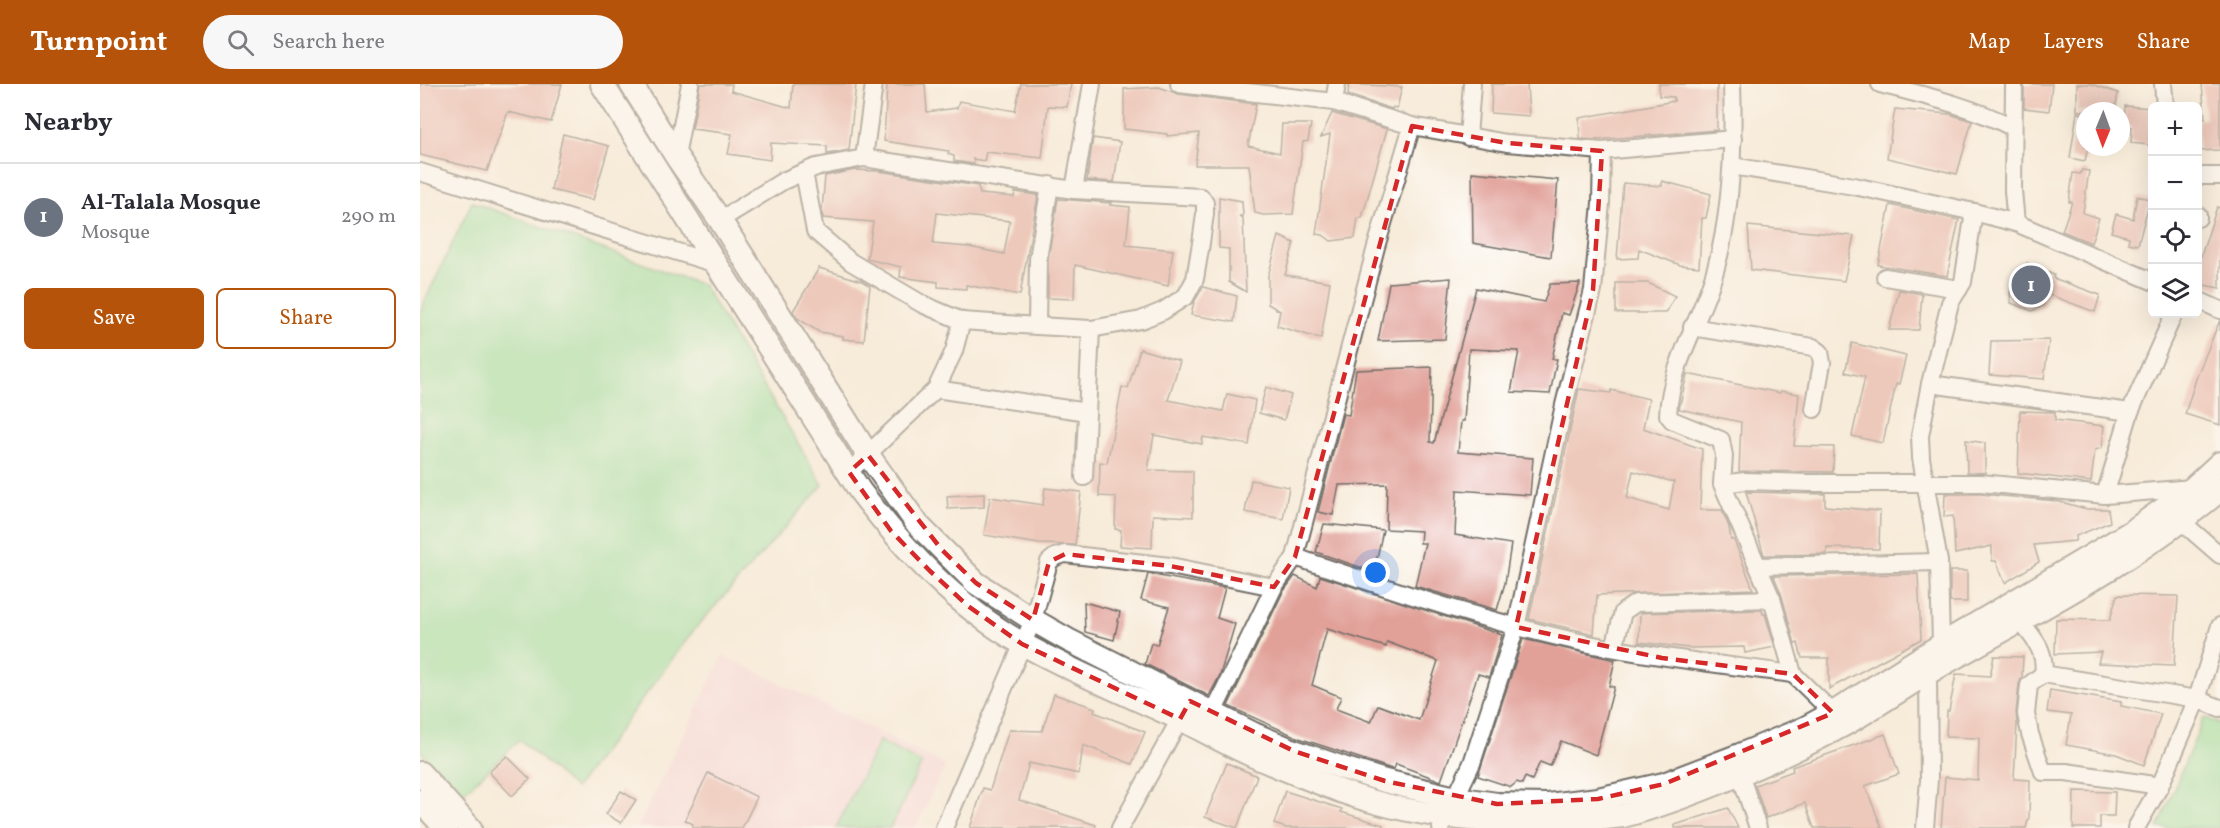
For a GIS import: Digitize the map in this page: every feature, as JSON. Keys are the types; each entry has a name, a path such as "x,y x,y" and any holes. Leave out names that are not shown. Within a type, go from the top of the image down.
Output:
{"street":[{"path":"602,84 849,472 891,531 968,606 1022,644 1095,682 1185,710"},
{"path":"632,84 868,455 918,525 976,583 1033,620 1209,722 1385,781 1447,815 1491,826 1533,827 1593,821 1623,822 1786,755 1837,729 1928,673 2136,553 2182,522 2220,490"},
{"path":"676,156 690,84"},
{"path":"864,158 874,84"},
{"path":"1074,190 1092,84"},
{"path":"1179,84 1334,102 1412,126 1507,143 1602,151 1733,139"},
{"path":"1334,102 1337,84"},
{"path":"1468,137 1472,84"},
{"path":"1732,84 1732,166 1720,253 1715,274 1692,327 1673,387 1668,415 1672,420 1721,440 1724,456 1722,484 1772,599 1793,674 1833,713"},
{"path":"1880,84 1958,104 1986,114 2012,128"},
{"path":"2014,84 2012,128 2016,223"},
{"path":"2163,84 2165,102"},
{"path":"1209,722 1274,587 1295,557 1373,258 1412,126"},
{"path":"1447,815 1472,763 1516,627 1564,405 1593,290 1600,215 1602,151"},
{"path":"720,220 783,181 804,172 816,167 864,158 1074,190 1201,197 1205,202 1205,214 1195,279 1186,296 1163,311 1141,320 1091,329 962,321 922,304 851,262 816,231 804,172"},
{"path":"1732,166 1854,186 2016,223 2148,279"},
{"path":"420,172 717,264"},
{"path":"2202,176 2220,176"},
{"path":"1037,326 1038,259 1050,185"},
{"path":"1941,645 1939,562 1925,482 1920,436 1950,303 1963,282 1974,212"},
{"path":"1885,277 1959,289"},
{"path":"2202,302 2220,310"},
{"path":"2105,495 2130,412 2172,318"},
{"path":"849,472 936,389 954,351 962,321"},
{"path":"1692,327 1812,347 1820,352 1822,363 1815,408"},
{"path":"1084,477 1091,329"},
{"path":"1930,384 2130,412"},
{"path":"936,389 1087,412"},
{"path":"1447,815 1497,804 1548,805 1628,793 1664,784 1805,728 2131,532 2193,488 2220,463"},
{"path":"1722,484 1745,481 2008,484 2105,495 2193,488"},
{"path":"2182,522 2220,555"},
{"path":"944,828 1033,620 1049,562 1055,557 1065,554 1170,567 1274,587"},
{"path":"1295,557 1516,627 1662,658 1793,674"},
{"path":"1758,566 1939,562"},
{"path":"1614,648 1623,612 1636,603 1772,599"},
{"path":"2020,621 2041,650 2044,660 2043,674 2030,685 2026,714 2043,772 2066,772 2160,786"},
{"path":"2136,828 2160,786 2198,699 2220,626"},
{"path":"1925,828 1929,780 1928,673"},
{"path":"2043,674 2198,699 2220,708"},
{"path":"1120,828 1185,710"},
{"path":"420,773 470,828"},
{"path":"1740,774 1758,828"},
{"path":"420,801 446,828"}],"highlighted area":[{"path":"1412,126 1507,143 1602,151 1593,290 1516,627 1662,658 1793,674 1833,713 1664,784 1598,799 1497,804 1385,781 1294,751 1190,701 1180,719 1022,644 968,606 930,571 891,531 849,472 868,455 942,550 976,583 1033,620 1049,562 1065,554 1170,566 1274,587 1295,557"}],"shaded area":[{"path":"723,655 946,765 915,828 637,828"}],"green space":[{"path":"472,202 703,285 823,485 693,631 575,789 520,740 457,799 420,750 420,311"},
{"path":"2204,717 2220,724 2220,828 2158,828"},
{"path":"879,741 922,763 890,828 836,828"}],"building":[{"path":"420,84 562,84 551,122 508,112 487,171 420,155"},
{"path":"700,84 732,84 731,91 791,108 793,84 856,84 849,150 827,154 827,146 771,143 770,160 728,154 732,134 692,129"},
{"path":"887,84 925,84 927,112 957,108 959,101 1015,111 1021,84 1071,84 1067,107 1048,106 1042,158 986,152 984,161 973,159 974,164 954,161 954,156 948,154 949,151 884,141"},
{"path":"1349,84 1402,87 1397,108 1392,109 1348,95"},
{"path":"1492,84 1527,84 1529,116 1491,113"},
{"path":"1659,84 1717,84 1717,130 1594,140 1580,139 1579,118 1674,101 1674,97 1659,96"},
{"path":"2024,84 2052,84 2049,111 2024,108"},
{"path":"2077,84 2091,84 2118,93 2116,102 2077,102"},
{"path":"2202,84 2220,84 2220,150 2202,151 2202,119 2205,119"},
{"path":"1159,87 1178,94 1256,104 1248,146 1280,153 1282,124 1311,124 1308,141 1303,142 1293,214 1255,213 1249,165 1195,165 1199,133 1167,136 1167,134 1124,129 1124,89"},
{"path":"2130,106 2148,108 2148,145 2131,143 2132,127 2130,127"},
{"path":"1895,109 1949,114 1972,121 1957,174 1887,158"},
{"path":"1332,113 1387,129 1362,218 1358,218 1355,238 1331,241 1323,235 1316,234 1330,134 1321,137"},
{"path":"2076,119 2076,156 2086,156 2085,161 2070,158"},
{"path":"563,134 609,146 593,200 551,190"},
{"path":"1093,138 1120,142 1114,182 1087,180"},
{"path":"855,170 878,171 978,186 980,194 1014,197 1015,192 1038,195 1020,295 966,285 966,289 938,287 938,282 900,277 901,267 867,259 873,222 823,218 825,176","holes":["937,213 1010,221 1004,254 969,247 933,244"]},
{"path":"2082,170 2089,171 2083,213 2099,218 2091,243 2062,231 2072,202 2069,202 2073,173 2080,174"},
{"path":"1472,172 1558,180 1551,257 1473,243"},
{"path":"1662,181 1711,194 1706,218 1702,218 1699,267 1680,265 1639,249 1638,258 1617,259 1623,183 1662,186"},
{"path":"2137,196 2148,199 2138,245 2128,243 2129,237 2111,232 2116,214 2133,219"},
{"path":"1219,197 1242,201 1243,216 1239,216 1243,218 1246,292 1229,282 1229,249 1219,248"},
{"path":"1058,199 1111,203 1110,205 1130,207 1126,245 1173,250 1168,286 1075,265 1074,299 1048,298 1048,260"},
{"path":"1890,205 1959,220 1947,276 1878,265"},
{"path":"2217,207 2220,208 2220,288 2202,285 2202,253"},
{"path":"1748,226 1854,236 1844,281 1751,270"},
{"path":"1279,236 1294,243 1285,275 1330,282 1321,339 1277,326 1280,311 1268,304 1268,276"},
{"path":"2027,263 2054,275 2053,278 2100,295 2095,312 2047,294 2043,306 2032,311 2011,303 2010,293 2015,277 2022,276"},
{"path":"819,268 862,281 870,286 864,341 843,339 843,336 819,332 797,318 793,311"},
{"path":"1451,278 1445,339 1378,341 1389,283"},
{"path":"1580,283 1569,315 1562,313 1552,359 1557,359 1550,394 1511,392 1519,351 1469,349 1464,421 1461,421 1458,452 1533,458 1530,495 1457,490 1455,535 1511,544 1505,583 1497,610 1415,586 1425,543 1420,543 1421,531 1386,529 1387,484 1339,485 1333,515 1318,512 1343,414 1349,415 1356,370 1432,367 1430,442 1434,443 1476,288 1544,302 1550,284"},
{"path":"1616,283 1648,283 1675,296 1666,313 1616,313"},
{"path":"1203,287 1237,296 1234,322 1191,315 1194,302"},
{"path":"1899,290 1922,294 1919,330 1889,330"},
{"path":"2220,320 2220,425 2185,414 2197,376"},
{"path":"2049,340 2044,379 1989,375 1991,341"},
{"path":"1852,343 1906,356 1899,384 1896,384 1883,443 1852,436 1865,377 1845,372"},
{"path":"1140,349 1180,361 1168,400 1223,411 1227,394 1255,400 1249,445 1203,437 1202,444 1154,435 1148,470 1193,471 1193,517 1153,515 1152,548 1120,546 1121,530 1115,529 1116,497 1099,496 1100,462 1107,463 1122,387 1128,388"},
{"path":"1687,374 1780,393 1781,391 1799,394 1794,446 1834,447 1833,472 1739,471 1741,422 1679,409"},
{"path":"1266,387 1291,395 1284,420 1259,413"},
{"path":"1579,389 1611,393 1611,390 1649,399 1643,428 1702,449 1700,510 1722,510 1729,527 1731,540 1734,540 1753,589 1597,595 1594,634 1529,619","holes":["1633,471 1674,482 1669,510 1627,498"]},
{"path":"2020,411 2055,412 2055,420 2104,426 2102,448 2095,450 2091,482 2018,473"},
{"path":"1966,440 1985,443 1985,473 1967,472"},
{"path":"1251,480 1289,487 1283,519 1245,512"},
{"path":"1045,488 1081,492 1075,545 1039,544 984,535 990,497 1043,505"},
{"path":"1746,492 1825,494 1825,506 1880,511 1879,549 1827,548 1827,554 1764,555"},
{"path":"984,494 984,507 948,509 947,496"},
{"path":"1945,494 1980,494 2057,501 2087,509 2108,509 2110,522 2076,536 2075,541 2034,545 2039,562 2005,583 1996,561 1992,561 1992,546 1955,554 1953,516 1944,517"},
{"path":"1324,524 1383,530 1374,572 1316,552"},
{"path":"1950,571 1967,571 1967,602 1950,602"},
{"path":"1148,574 1225,588 1217,618 1235,624 1220,675 1209,696 1145,664 1151,643 1157,645 1169,607 1141,600"},
{"path":"1918,574 1921,639 1829,689 1829,658 1802,658 1798,643 1795,644 1774,576"},
{"path":"1295,576 1317,587 1320,576 1502,635 1489,677 1478,674 1441,781 1396,764 1394,769 1389,768 1299,738 1228,706 1283,592","holes":["1327,629 1386,647 1387,642 1438,661 1419,720 1378,705 1371,722 1336,709 1341,697 1312,685"]},
{"path":"2117,595 2178,596 2174,666 2098,663 2101,652 2055,654 2056,619 2110,620"},
{"path":"1084,602 1120,612 1114,640 1085,632"},
{"path":"1762,610 1775,647 1745,653 1744,647 1689,648 1639,642 1640,613"},
{"path":"1523,639 1615,660 1609,686 1614,687 1596,755 1561,741 1550,766 1540,762 1532,780 1525,777 1522,784 1517,782 1511,787 1478,776"},
{"path":"1994,656 2023,657 2016,713 2014,779 2030,780 2029,817 2026,828 1941,828 1945,777 1978,780 1979,738 1946,737 1947,711 1949,711 1956,674 1990,676"},
{"path":"2050,690 2121,702 2121,706 2161,714 2144,765 2116,754 2066,745 2071,715 2047,712"},
{"path":"1054,694 1095,708 1094,712 1145,732 1132,764 1083,745 1079,774 1029,763 1019,800 1096,825 1095,828 970,828 983,788 990,790 1009,730 1042,731"},
{"path":"1885,734 1899,774 1865,786 1882,828 1814,828 1805,803 1766,818 1755,785 1793,771 1792,767"},
{"path":"507,756 530,779 512,796 489,772"},
{"path":"1227,763 1257,776 1237,828 1205,817"},
{"path":"708,773 757,797 742,828 692,828 693,824 685,820"},
{"path":"621,791 636,800 621,823 606,814"},
{"path":"1285,791 1342,809 1341,812 1383,825 1383,828 1286,828 1274,824"},
{"path":"2074,791 2115,792 2114,816 2100,816 2100,828 2073,828"},
{"path":"1728,808 1738,828 1675,828 1675,825"}],"place":[{"name":"Al-Talala Mosque","path":"2031,285"}]}
